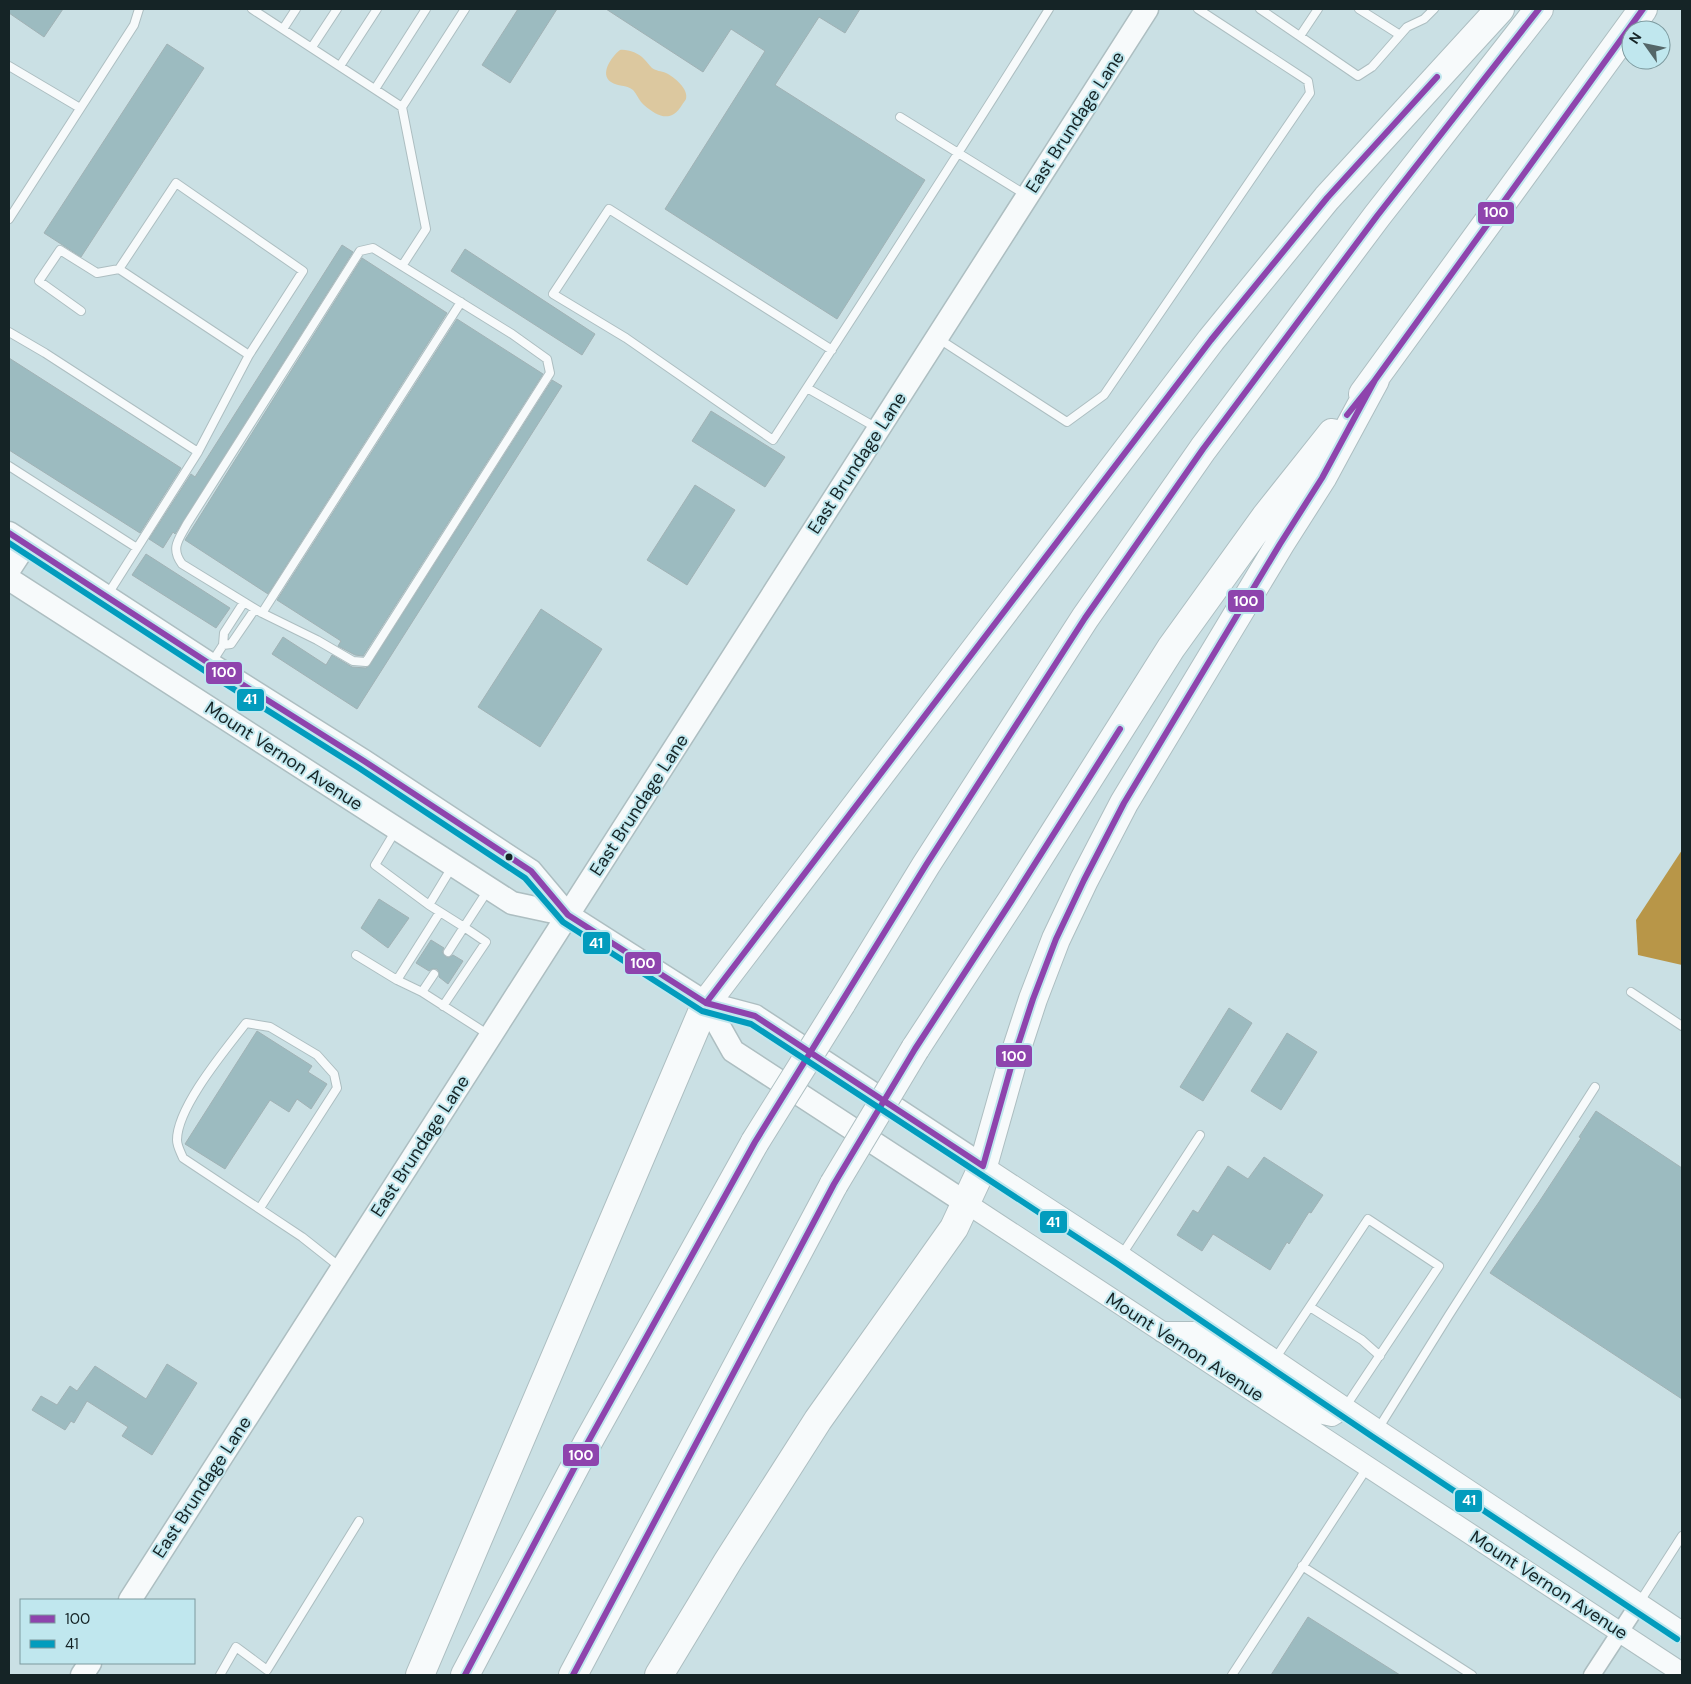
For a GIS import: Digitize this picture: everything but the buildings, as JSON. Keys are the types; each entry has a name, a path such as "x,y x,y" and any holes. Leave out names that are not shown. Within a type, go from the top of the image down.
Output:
{"highway":[{"path":"420,1675 706,1003 1211,340 1327,198 1500,9"},
{"path":"465,1675 588,1442 755,1142 926,865 1085,618 1192,465 1377,216 1539,9"},
{"path":"573,1675 834,1184 915,1049 1012,900 1171,648 1266,516 1375,380 1643,9"},
{"path":"659,1675 728,1561 808,1436 954,1228 983,1166 1012,1060 1033,999 1056,939 1084,880 1124,803 1322,478 1375,380"}],"main road":[{"name":"East Brundage Lane","path":"131,1599 1147,9"},
{"name":"Mount Vernon Avenue","path":"17,538 210,664 364,761 531,871 568,915 706,1003 755,1016 983,1166"},
{"path":"9,570 17,538"},
{"name":"Mount Vernon Avenue","path":"9,579 512,903 568,915"},
{"name":"Mount Vernon Avenue","path":"706,1003 733,1051 966,1203"}],"street":[{"name":"Mount Vernon Avenue","path":"983,1166 1121,1256 1345,1408 1682,1632"},
{"name":"Mount Vernon Avenue","path":"966,1203 1682,1673"},
{"path":"1162,1332 1197,1332 1319,1413 1332,1416 1345,1408"},
{"path":"1592,1675 1639,1603"}],"lane":[{"path":"9,219 134,24 139,9"},
{"path":"252,9 402,107"},
{"path":"283,29 296,9"},
{"path":"312,48 337,9"},
{"path":"340,66 376,9"},
{"path":"375,89 426,9"},
{"path":"402,266 426,229 402,107 465,9"},
{"path":"832,350 609,209 553,294 626,338 773,440 832,350 959,153 1049,9"},
{"path":"937,338 1067,422 1104,394 1310,93 1308,81 1198,9"},
{"path":"1260,9 1358,76 1372,67 1407,27 1424,19 1434,9"},
{"path":"1300,36 1318,9"},
{"path":"1359,9 1400,35"},
{"path":"9,66 80,108"},
{"path":"900,117 1027,196"},
{"path":"107,596 198,452 249,355 303,271 176,183 119,269"},
{"path":"373,248 402,266 512,334 548,359 550,373 366,662 354,661 318,640 258,611 182,564 178,558 176,547 187,524 360,251 373,248"},
{"path":"81,311 39,281 60,250 97,273 119,269 249,355"},
{"path":"223,645 231,644 258,611 461,302"},
{"path":"9,332 45,353 198,452"},
{"path":"807,388 878,429"},
{"path":"9,466 137,548"},
{"path":"210,664 223,645 224,633 244,602"},
{"path":"397,828 375,865 429,905 486,942 443,1006"},
{"path":"429,905 453,865"},
{"path":"448,952 489,888"},
{"path":"396,980 440,912"},
{"path":"356,955 396,980 422,992 490,1036"},
{"path":"422,992 434,974"},
{"path":"1630,992 1682,1026"},
{"path":"260,1208 337,1088 334,1074 317,1056 270,1027 246,1023 212,1066 178,1126 177,1142 183,1158 302,1237 342,1268"},
{"path":"1378,1430 1595,1086"},
{"path":"1121,1256 1200,1135"},
{"path":"1274,1360 1368,1219 1439,1266 1345,1408"},
{"path":"1310,1307 1362,1340 1380,1356"},
{"path":"1232,1675 1368,1466"},
{"path":"220,1675 236,1647 270,1673 359,1520"},
{"path":"1639,1603 1682,1536"},
{"path":"1302,1566 1472,1675"}],"shaded area":[{"path":"620,50 639,55 652,68 673,77 683,87 686,99 678,111 669,116 654,113 642,103 633,90 614,84 608,79 606,70 608,65"},
{"path":"1682,850 1682,965 1638,955 1636,920"}],"transit line":[{"name":"100","path":"465,1675 588,1442 755,1142 926,865 1085,618 1203,449 1377,216 1539,9"},
{"name":"100","path":"1347,415 1375,380 1643,9"},
{"name":"100","path":"706,1003 1211,340 1327,198 1437,77"},
{"name":"100","path":"9,533 210,664 364,761 531,871 568,915 706,1003 755,1016 983,1166 1013,1060 1033,999 1056,939 1084,880 1124,803 1280,544 1322,478 1375,380"},
{"name":"41","path":"9,543 205,671 359,768 525,878 563,922 702,1011 751,1024 1116,1263 1677,1639"},
{"name":"100","path":"573,1675 834,1184 915,1049 1120,729"}]}
